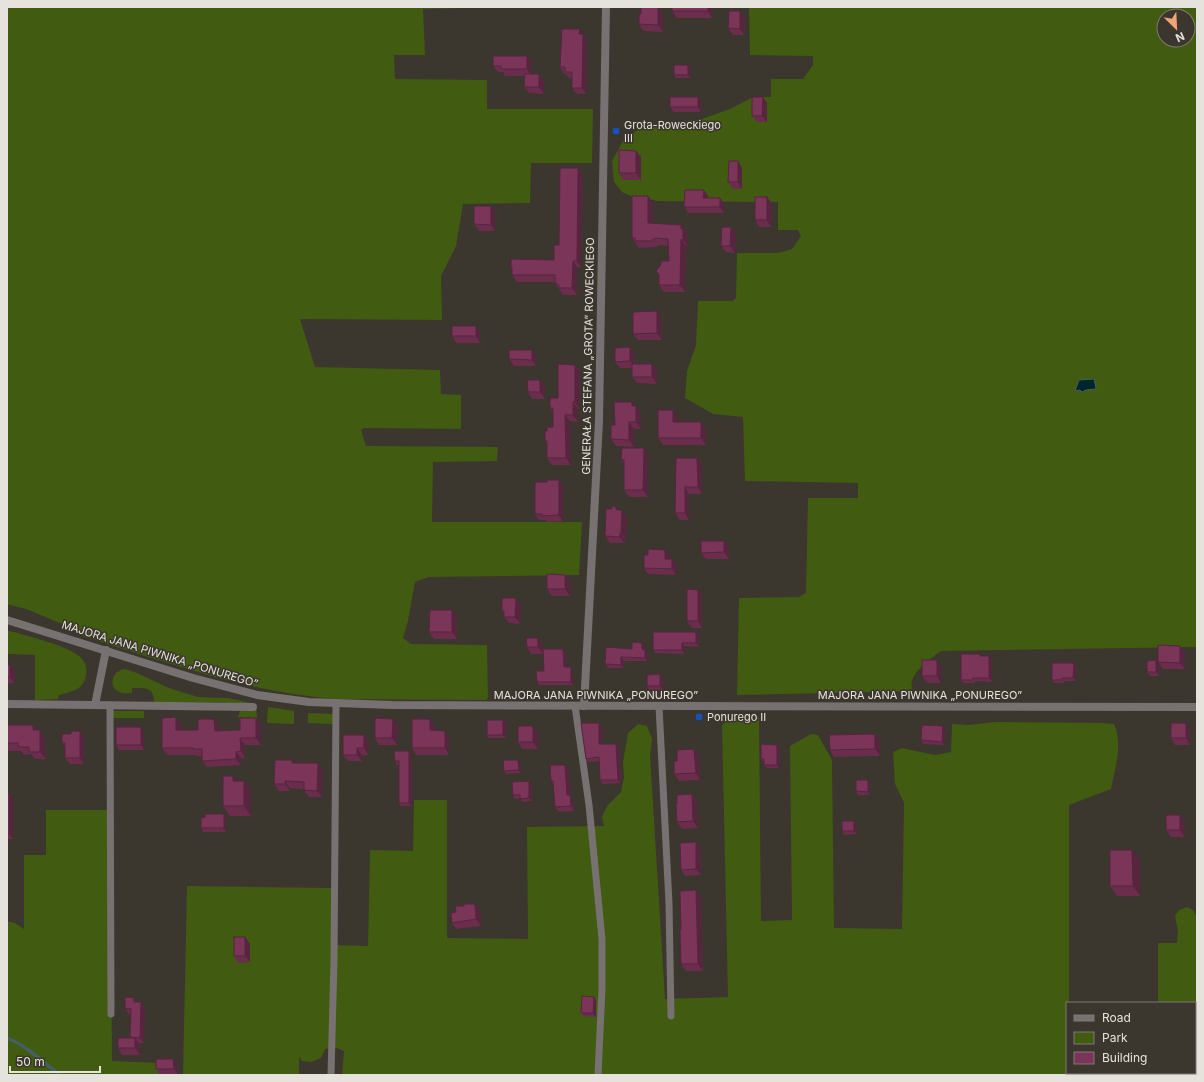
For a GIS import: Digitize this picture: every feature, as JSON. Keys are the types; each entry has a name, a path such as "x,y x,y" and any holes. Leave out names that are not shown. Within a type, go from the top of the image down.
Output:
{"street":[{"name":"GENERAŁA STEFANA „GROTA” ROWECKIEGO","path":"584,706 599,421 606,7"},
{"name":"MAJORA JANA PIWNIKA „PONUREGO”","path":"7,620 193,678 257,695 336,704 1197,707"},
{"path":"95,705 106,650"},
{"path":"7,704 253,707"}],"lane":[{"path":"331,1075 334,960 336,704"},
{"path":"110,705 111,1014"},
{"path":"575,706 589,805 602,939 602,989 598,1075"},
{"path":"659,706 669,903 671,1016"}],"green space":[{"path":"7,7 509,7 423,9 425,55 394,55 395,79 487,80 487,109 593,109 592,163 531,163 530,203 463,204 456,246 441,276 442,320 300,319 315,367 440,370 441,394 461,395 461,429 364,428 361,430 366,446 498,447 497,461 433,462 432,522 582,522 579,575 429,577 415,582 408,621 403,638 411,644 487,645 488,698 486,700 336,699 303,696 271,690 238,683 174,665 79,635 77,634 76,630 29,610 7,604"},
{"path":"749,7 1197,7 1197,647 941,651 920,668 912,682 912,691 737,695 739,598 799,597 806,593 808,498 858,498 858,483 745,481 743,417 713,414 685,398 687,371 696,345 698,301 733,301 736,298 737,253 778,253 792,249 801,236 798,230 778,230 778,202 655,201 635,198 622,192 614,182 612,161 623,141 640,128 663,123 699,120 730,109 753,97 771,97 771,79 803,79 813,65 813,56 750,55"},
{"path":"7,630 55,644 79,656 83,660 87,670 83,684 76,690 59,695 58,699 35,700 35,655 7,654"},
{"path":"125,669 169,688 198,697 228,698 256,704 257,718 238,717 240,711 254,710 253,707 221,702 154,702 152,693 148,689 144,688 132,688 132,693 122,693 114,688 113,680 114,676 120,670"},
{"path":"268,707 294,711 294,724 267,723"},
{"path":"112,711 144,711 144,718 112,718"},
{"path":"308,713 333,714 333,724 308,723"},
{"path":"744,717 759,717 761,921 792,920 790,746 811,734 818,735 832,760 834,928 902,929 904,803 895,784 893,752 902,748 935,755 951,752 952,724 968,725 996,722 1114,724 1117,731 1118,748 1111,789 1069,805 1069,1002 1066,1002 1066,1074 1196,1074 1196,1002 1158,1002 1158,943 1177,943 1178,931 1175,916 1179,910 1187,907 1193,910 1197,917 1197,1075 342,1075 344,1051 337,1048 325,1049 321,1058 311,1062 302,1061 299,1057 299,1075 183,1075 187,886 333,888 332,945 368,946 370,850 413,851 414,800 447,800 447,938 528,939 527,827 604,826 602,817 607,806 621,792 624,777 623,762 628,733 638,724 647,726 652,739 650,755 665,999 728,997 722,725 727,721"},
{"path":"46,810 110,810 112,1061 160,1063 159,1075 7,1075 7,921 15,923 24,929 24,855 46,855"}],"water":[{"path":"1094,379 1095,389 1082,392 1080,390 1075,391 1079,380"}],"building":[{"path":"641,7 658,7 658,25 639,24"},
{"path":"672,7 708,7 708,11 672,11"},
{"path":"729,11 740,11 740,29 728,28"},
{"path":"562,29 580,29 579,34 583,34 582,88 572,88 572,72 565,72 565,67 560,67"},
{"path":"493,56 527,56 527,69 501,69 501,66 493,66"},
{"path":"674,65 688,65 688,75 674,75"},
{"path":"525,74 539,74 539,87 524,87"},
{"path":"670,97 698,97 698,107 670,107"},
{"path":"752,97 763,97 762,116 752,116"},
{"path":"619,150 636,151 636,173 619,173"},
{"path":"729,161 738,161 738,182 728,182"},
{"path":"560,168 578,168 577,261 573,261 572,288 559,288 559,285 555,283 555,275 512,275 511,268 511,259 554,260 554,245 559,245"},
{"path":"685,190 704,190 703,198 720,198 720,207 684,207"},
{"path":"632,196 648,196 648,223 681,225 681,229 683,229 683,240 681,239 680,285 659,285 659,274 656,271 661,265 661,261 669,261 668,239 656,238 650,241 635,241 635,238 632,238"},
{"path":"755,197 767,197 767,220 755,220"},
{"path":"474,206 491,206 491,225 474,224"},
{"path":"722,227 731,227 730,246 721,246"},
{"path":"657,311 657,333 633,334 633,312"},
{"path":"452,326 476,326 476,336 452,336"},
{"path":"630,347 630,361 615,362 615,348"},
{"path":"509,350 532,350 532,360 509,359"},
{"path":"558,364 575,365 575,402 573,402 573,415 565,415 566,458 547,458 547,441 545,441 545,431 547,431 547,427 553,427 553,408 550,408 550,398 558,398"},
{"path":"632,364 652,364 652,377 632,377"},
{"path":"527,380 540,380 540,392 528,392"},
{"path":"614,402 632,402 632,406 636,406 636,422 629,422 629,440 611,439 611,425 615,425"},
{"path":"658,410 673,410 673,422 701,422 701,438 658,438"},
{"path":"622,448 644,448 643,490 624,490 624,460 621,459"},
{"path":"676,458 697,458 698,487 685,487 685,513 675,513"},
{"path":"547,480 559,480 559,515 542,516 542,514 535,514 535,482 547,482"},
{"path":"614,505 617,510 622,510 620,537 605,536 606,509 611,509"},
{"path":"701,541 724,541 724,552 701,553"},
{"path":"648,549 665,550 665,559 672,559 672,569 644,568 644,555 648,555"},
{"path":"547,574 565,575 565,589 547,589"},
{"path":"687,589 698,590 698,621 687,621"},
{"path":"502,598 516,598 515,617 504,617 504,611 502,611"},
{"path":"430,610 452,610 452,632 429,632"},
{"path":"653,632 696,632 696,643 682,643 682,650 653,650"},
{"path":"526,638 538,638 538,647 527,647"},
{"path":"632,642 642,643 642,649 645,650 645,658 621,657 621,665 605,664 606,647 632,649"},
{"path":"1158,645 1180,646 1180,663 1158,662"},
{"path":"543,649 563,649 564,667 571,667 571,682 537,682 536,671 544,671"},
{"path":"961,654 980,654 980,656 989,656 989,678 961,680"},
{"path":"922,660 937,660 937,676 922,676"},
{"path":"1156,660 1156,672 1147,672 1147,661"},
{"path":"1052,663 1074,663 1073,678 1052,680"},
{"path":"7,665 10,665 10,677 7,677"},
{"path":"660,674 660,686 647,686 647,675"},
{"path":"176,717 176,730 198,730 198,719 214,719 215,731 240,730 240,718 256,718 256,738 240,738 241,751 236,752 236,759 202,761 202,749 162,748 162,718"},
{"path":"375,718 393,719 392,738 375,738"},
{"path":"412,719 430,719 430,730 445,731 445,748 412,748"},
{"path":"487,720 503,720 503,735 487,735"},
{"path":"581,723 599,723 599,744 616,744 618,780 600,780 599,757 586,759"},
{"path":"1171,723 1186,723 1186,738 1171,738"},
{"path":"7,725 33,725 33,730 40,730 40,752 29,752 29,747 18,747 18,743 7,743"},
{"path":"922,725 943,726 942,742 921,740"},
{"path":"518,726 533,726 533,742 518,742"},
{"path":"116,727 141,727 141,745 116,745"},
{"path":"71,731 80,731 80,758 65,758 65,743 62,743 62,734 71,734"},
{"path":"875,734 875,749 830,750 829,735"},
{"path":"343,735 364,735 364,748 357,748 357,755 343,755"},
{"path":"761,744 777,745 777,765 764,765 764,759 761,759"},
{"path":"694,749 696,773 674,774 674,761 677,761 677,750"},
{"path":"394,751 409,751 409,803 399,803 399,761 395,761"},
{"path":"275,760 292,760 292,763 318,763 317,791 304,790 304,782 285,781 285,784 274,784"},
{"path":"503,760 518,760 519,770 504,771"},
{"path":"550,765 565,765 567,795 570,795 571,806 555,807"},
{"path":"223,776 233,776 233,781 244,781 244,806 223,806"},
{"path":"856,780 868,780 868,792 856,791"},
{"path":"529,781 529,798 520,799 520,795 513,795 512,782"},
{"path":"7,793 9,793 9,834 7,834"},
{"path":"692,794 693,821 677,822 677,795"},
{"path":"205,814 224,814 224,828 201,828 201,818 205,817"},
{"path":"1166,815 1180,815 1180,830 1166,830"},
{"path":"842,821 854,821 854,831 842,831"},
{"path":"696,842 696,869 681,870 680,843"},
{"path":"1110,850 1132,850 1133,886 1110,886"},
{"path":"696,890 698,964 681,964 680,891"},
{"path":"464,904 475,904 476,919 452,923 451,913 456,912 455,906 464,906"},
{"path":"234,937 245,937 245,956 234,956"},
{"path":"582,996 594,997 593,1013 581,1013"},
{"path":"125,997 134,998 134,1002 141,1002 140,1038 130,1037 131,1009 125,1008"},
{"path":"118,1038 135,1038 135,1048 118,1048"},
{"path":"156,1059 173,1059 174,1069 156,1069"}],"waterway":[{"path":"7,1038 28,1050 60,1075"}],"place":[{"name":"Grota-Roweckiego III","path":"616,131"},
{"name":"Ponurego II","path":"699,717"}]}
